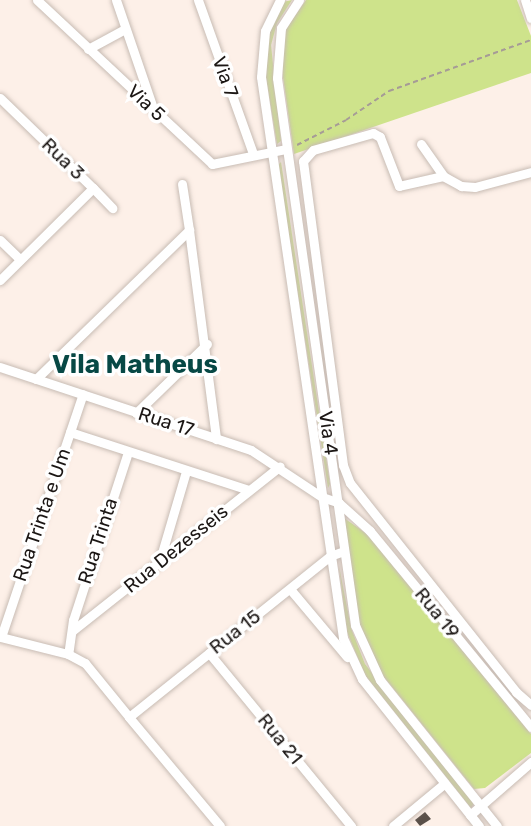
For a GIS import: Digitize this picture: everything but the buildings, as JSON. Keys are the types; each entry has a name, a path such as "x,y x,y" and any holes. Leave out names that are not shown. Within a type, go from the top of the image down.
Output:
{"street":[{"name":"Via 5","path":"37,0 212,164 286,149"},
{"path":"116,0 154,110"},
{"name":"Via 7","path":"198,0 253,154"},
{"name":"Via 4","path":"280,0 265,31 261,63 321,497 351,662 479,826"},
{"name":"Via 4","path":"299,0 281,28 275,60 355,625 372,667 497,826"},
{"path":"525,0 531,18"},
{"path":"88,49 125,29"},
{"name":"Rua 3","path":"0,98 93,188 0,280"},
{"path":"531,172 475,187 443,176 399,186 380,137 373,134 313,150 303,161 342,465 350,482 516,692 531,705"},
{"path":"421,144 443,176"},
{"path":"182,184 207,344 216,439"},
{"path":"93,188 113,208"},
{"path":"36,379 190,230"},
{"path":"0,240 20,260"},
{"path":"136,413 207,344"},
{"name":"Rua 17","path":"0,367 216,439 280,466 321,497 339,503"},
{"name":"Rua Trinta e Um","path":"1,637 83,394"},
{"path":"70,432 249,490"},
{"name":"Rua Trinta","path":"72,631 128,452"},
{"name":"Rua Dezesseis","path":"72,631 280,466"},
{"path":"159,564 186,471"},
{"name":"Rua 19","path":"339,503 370,531 531,727"},
{"name":"Rua 15","path":"129,717 330,556 344,551"},
{"path":"290,589 351,662"},
{"path":"68,654 72,631"},
{"path":"1,637 68,654 85,663 219,826"},
{"name":"Rua 21","path":"209,653 351,826"},
{"path":"470,815 531,762"},
{"path":"393,826 445,783"}],"path":[{"path":"286,149 346,120 389,91 531,40"}],"green space":[{"path":"292,0 277,23 271,45 281,141 277,144 266,78 268,33 283,2"},
{"path":"306,0 517,0 531,36 531,73 294,154 280,56 285,30"},
{"path":"281,162 330,484 328,488 278,165"},
{"path":"344,518 370,536 531,734 531,753 485,788 474,789 380,672 358,621"},
{"path":"339,566 351,628 365,664 474,803 471,808 365,675 347,632"}],"district":[{"name":"Vila Matheus","path":"135,365"}]}
